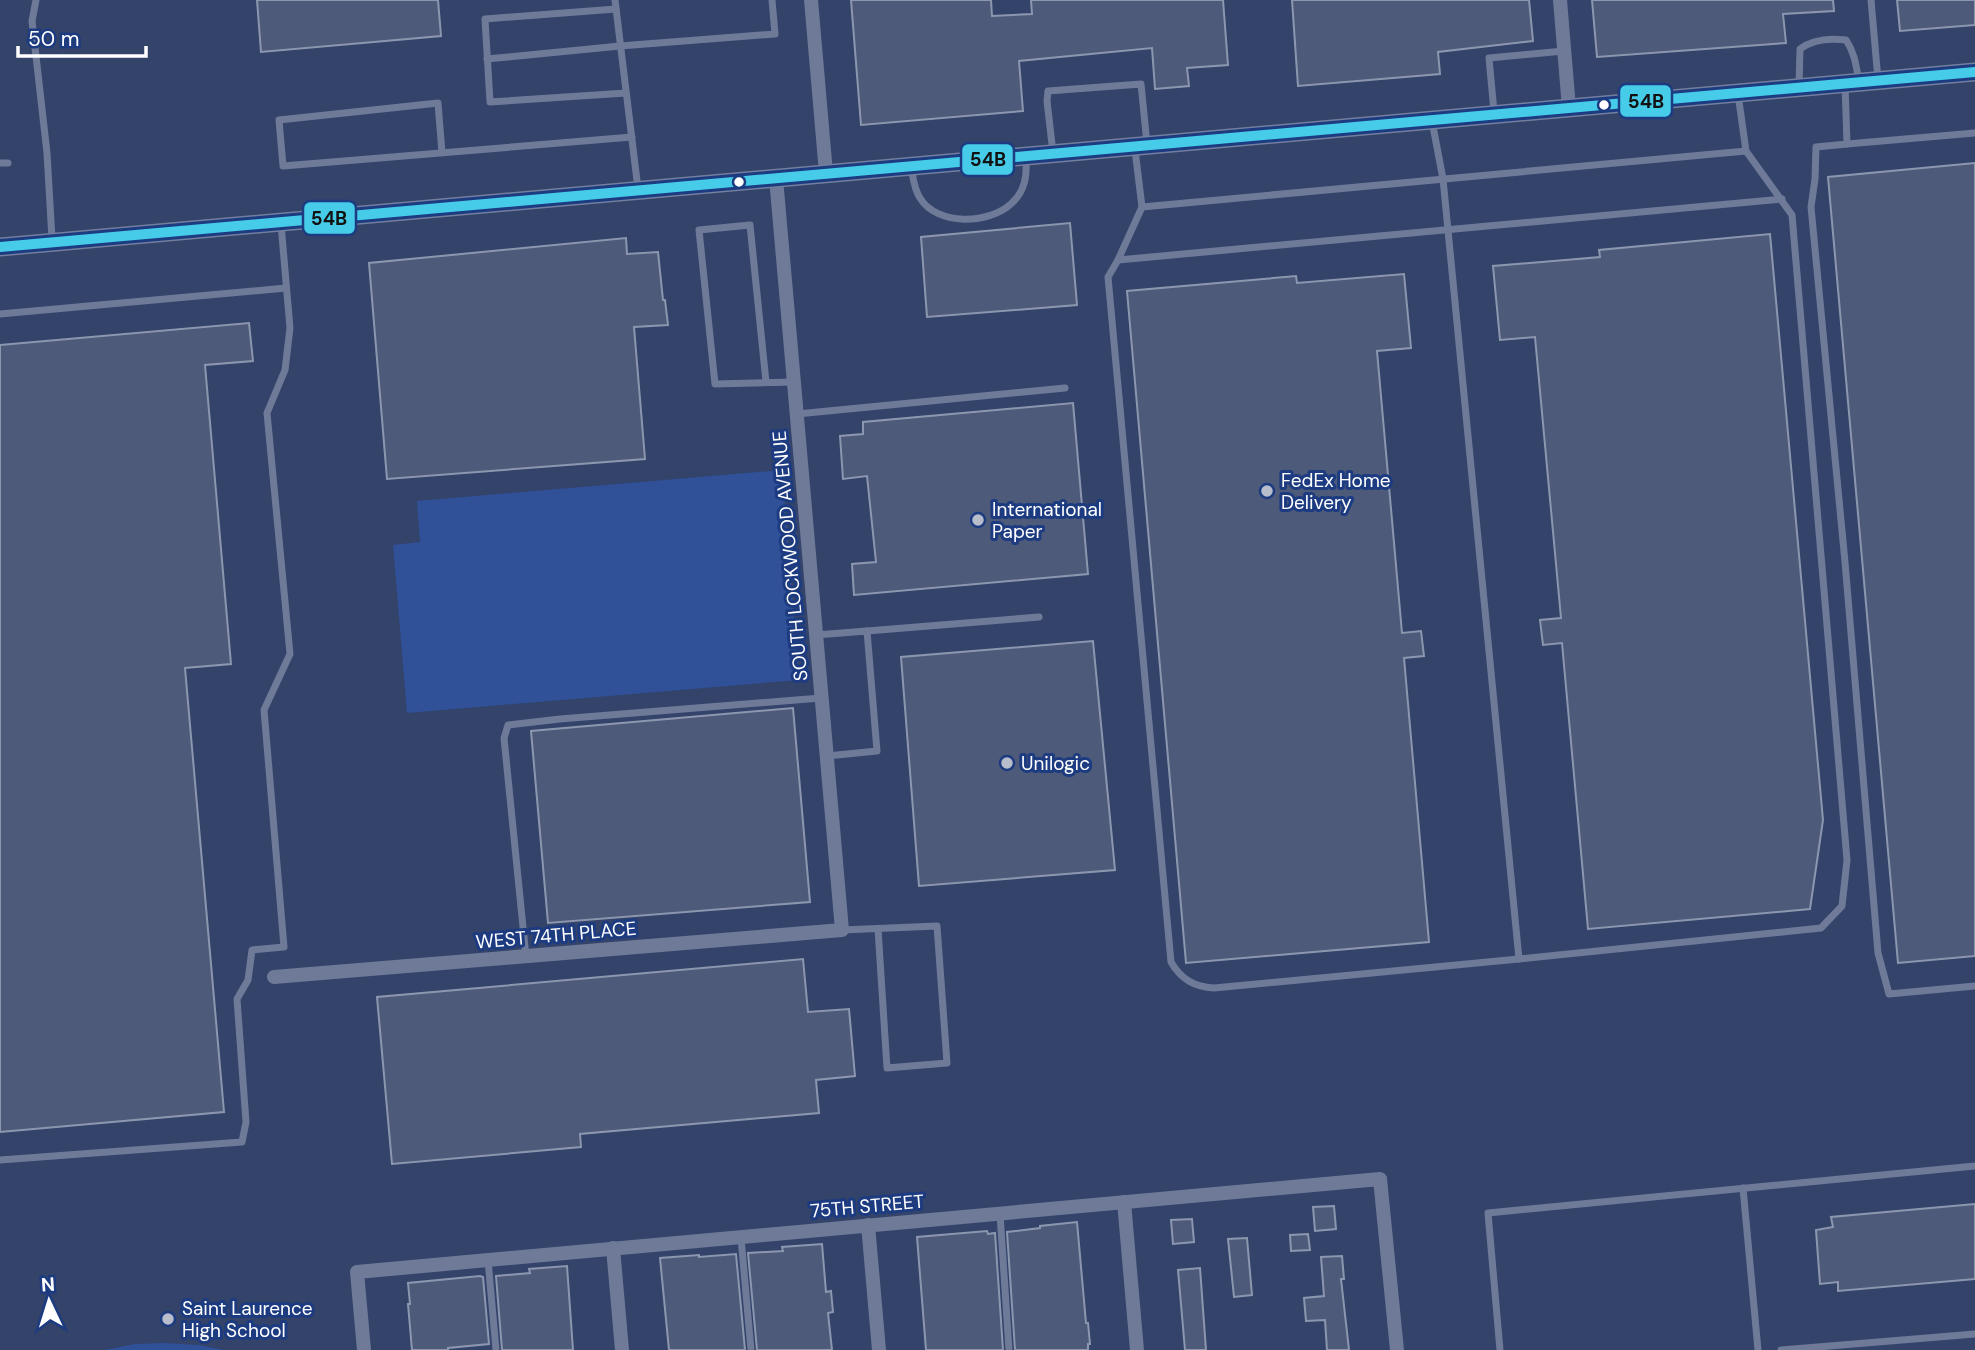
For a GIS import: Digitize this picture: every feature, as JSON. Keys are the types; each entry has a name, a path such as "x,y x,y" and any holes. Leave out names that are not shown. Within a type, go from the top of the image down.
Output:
{"street":[{"path":"811,0 826,173"},
{"path":"1560,0 1569,108"},
{"path":"0,247 1975,72"},
{"name":"SOUTH LOCKWOOD AVENUE","path":"776,178 842,930"},
{"name":"WEST 74TH PLACE","path":"274,977 842,930"},
{"name":"75TH STREET","path":"364,1350 357,1272 1380,1179 1396,1350"},
{"path":"1124,1202 1138,1350"},
{"path":"868,1225 879,1350"},
{"path":"613,1248 622,1350"}],"lane":[{"path":"36,0 32,20 47,153 52,242"},
{"path":"488,59 775,34 772,0"},
{"path":"1847,144 1861,82 1871,0"},
{"path":"626,93 490,103 485,19 616,4 638,190"},
{"path":"1799,88 1800,49 1805,45 1833,38 1846,40 1851,47 1861,82"},
{"path":"1494,114 1489,58 1564,51"},
{"path":"1053,153 1046,101 1048,91 1141,84 1142,207 1108,277 1171,962 1178,973 1193,985 1214,988 1821,928 1842,905 1847,860 1792,215 1746,150 1738,93"},
{"path":"442,153 438,103 279,120 283,166 442,153 632,137"},
{"path":"1432,120 1443,179 1519,959"},
{"path":"1975,133 1815,147 1815,179 1811,207 1878,953 1889,994 1975,986"},
{"path":"1142,207 1746,150"},
{"path":"911,166 916,190 929,208 949,217 972,218 995,214 1013,203 1027,178 1026,156"},
{"path":"1118,260 1782,199"},
{"path":"0,1160 242,1142 246,1122 237,999 248,981 252,950 284,947 264,710 290,654 267,413 285,370 290,328 281,222"},
{"path":"766,382 750,225 699,230 715,384 794,382"},
{"path":"0,314 286,288"},
{"path":"797,414 1065,388"},
{"path":"816,635 1039,617"},
{"path":"827,756 877,751 867,631"},
{"path":"526,957 504,738 508,725 822,698"},
{"path":"842,930 937,926 947,1063 887,1068 878,929"},
{"path":"1500,1350 1488,1213 1975,1166"},
{"path":"1743,1188 1758,1350"},
{"path":"1000,1213 1009,1350"},
{"path":"741,1237 751,1350"},
{"path":"488,1260 496,1350"},
{"path":"1781,1350 1881,1346 1975,1334"}],"shaded area":[{"path":"782,470 799,680 407,713 393,545 420,542 417,501"},
{"path":"164,1343 224,1350 105,1350 135,1344"}],"building":[{"path":"257,0 438,0 441,36 261,52"},
{"path":"851,0 991,0 992,16 1032,14 1031,0 1223,0 1228,65 1187,68 1189,86 1155,89 1152,48 1019,61 1023,111 861,125"},
{"path":"1292,0 1529,0 1533,41 1438,52 1440,74 1298,86"},
{"path":"1592,0 1833,0 1834,11 1783,14 1786,43 1597,57"},
{"path":"1897,0 1975,0 1975,25 1900,31"},
{"path":"1975,163 1975,956 1898,963 1828,177"},
{"path":"1070,223 1077,305 927,317 921,237"},
{"path":"1770,234 1823,820 1810,909 1588,929 1562,643 1543,645 1540,620 1561,618 1535,337 1500,340 1493,266 1600,257 1599,250"},
{"path":"626,238 627,254 658,252 668,325 634,327 645,459 387,479 369,263"},
{"name":"FedEx Home Delivery","path":"1404,274 1411,348 1377,351 1402,633 1421,631 1424,656 1404,658 1429,942 1186,963 1127,291 1296,276 1297,283"},
{"path":"249,323 253,361 205,365 231,664 185,668 224,1112 0,1132 0,345"},
{"name":"International Paper","path":"1073,403 1088,574 854,595 852,564 876,562 867,476 843,479 840,436 863,434 863,422"},
{"name":"Unilogic","path":"1093,641 1115,870 919,886 901,657"},
{"path":"793,708 810,902 548,923 531,731"},
{"path":"803,959 808,1012 849,1009 855,1076 816,1080 819,1113 580,1134 581,1147 392,1164 377,997"},
{"path":"1975,1204 1975,1279 1838,1291 1838,1282 1820,1284 1816,1230 1833,1227 1831,1217"},
{"path":"1334,1206 1336,1229 1315,1231 1313,1207"},
{"path":"1192,1219 1194,1242 1173,1244 1171,1220"},
{"path":"1077,1222 1090,1344 1088,1350 1015,1350 1007,1232"},
{"path":"987,1231 988,1234 995,1233 1003,1350 926,1350 917,1237"},
{"path":"1308,1234 1310,1250 1291,1251 1290,1235"},
{"path":"1247,1238 1252,1295 1234,1297 1228,1239"},
{"path":"822,1244 826,1292 831,1291 833,1312 828,1313 832,1350 757,1350 748,1253 783,1251 782,1247"},
{"path":"736,1254 745,1350 669,1350 660,1258"},
{"path":"1342,1256 1344,1279 1341,1279 1349,1350 1327,1350 1325,1320 1306,1321 1304,1298 1324,1296 1321,1257"},
{"path":"567,1266 573,1350 502,1350 496,1276 530,1273 529,1269"},
{"path":"1200,1268 1206,1350 1185,1350 1178,1270"},
{"path":"483,1277 489,1344 448,1350 412,1350 408,1283"}],"transit line":[{"name":"54B","path":"0,247 1975,72"}],"place":[{"name":"FedEx Home Delivery","path":"1267,491"},
{"name":"International Paper","path":"978,520"},
{"name":"Unilogic","path":"1007,763"},
{"name":"Saint Laurence High School","path":"168,1319"}]}
